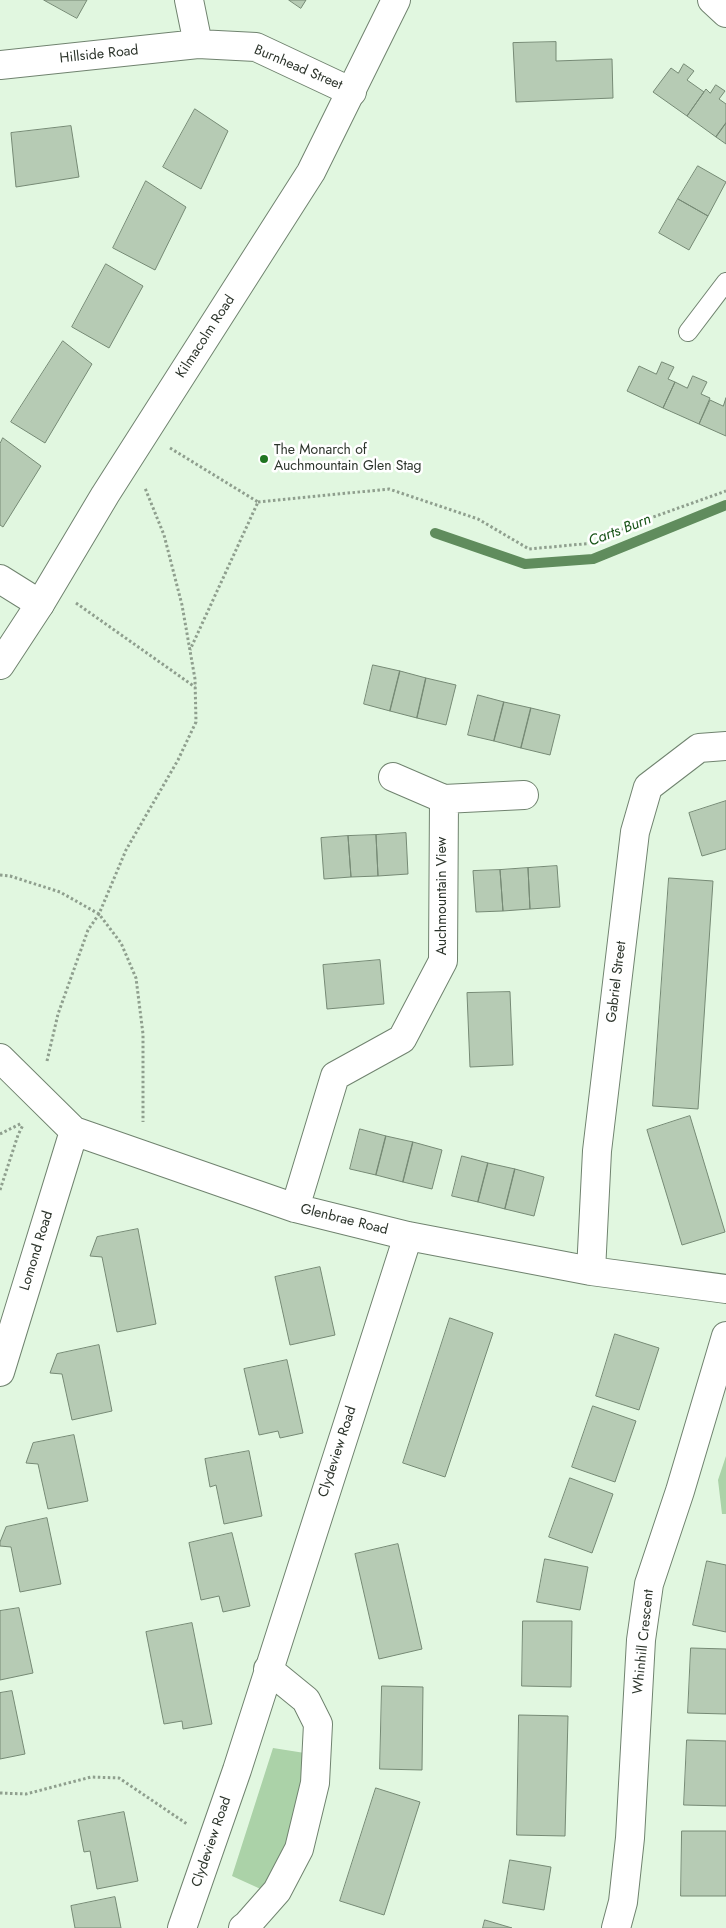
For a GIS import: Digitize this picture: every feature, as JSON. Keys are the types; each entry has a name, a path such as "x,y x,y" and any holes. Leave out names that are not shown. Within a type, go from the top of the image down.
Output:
{"street":[{"path":"189,0 198,44"},
{"name":"Kilmacolm Road","path":"0,665 122,468 311,172 396,0"},
{"path":"712,0 726,13"},
{"name":"Hillside Road","path":"0,65 198,44"},
{"name":"Burnhead Street","path":"198,44 256,47 352,92"},
{"path":"0,579 45,595"},
{"name":"Gabriel Street","path":"591,1271 597,1151 635,832 648,787 699,748 726,746"},
{"path":"393,777 444,799 524,795"},
{"name":"Auchmountain View","path":"295,1208 335,1076 402,1039 443,961 444,799"},
{"name":"Glenbrae Road","path":"0,1058 74,1131 295,1208 408,1236 591,1271 726,1289"},
{"name":"Lomond Road","path":"0,1372 74,1131"},
{"name":"Clydeview Road","path":"182,1928 212,1841 408,1236"},
{"name":"Whinhill Crescent","path":"616,1928 623,1902 630,1838 641,1640 649,1584 680,1491 726,1336"},
{"path":"243,1928 277,1891 299,1849 315,1783 318,1724 306,1700 268,1669"}],"lane":[{"path":"688,332 726,282"}],"path":[{"path":"145,433 258,502 389,489 478,519 529,549 594,543 628,526 726,490"},
{"path":"39,1097 58,1014 88,930 99,914 126,850 178,760 196,722 195,687 190,651 182,605 164,535 143,484 122,468"},
{"path":"190,651 258,502"},
{"path":"45,595 195,687"},
{"path":"0,875 10,876 60,892 99,914 121,943 136,978 143,1034 143,1155"},
{"path":"0,1134 24,1122 0,1190"},
{"path":"0,1793 26,1794 91,1777 119,1778 212,1841"}],"green space":[{"path":"726,1456 726,1514 722,1514 718,1480"},
{"path":"273,1748 311,1754 291,1837 265,1891 232,1876"}],"building":[{"path":"44,0 87,0 77,18"},
{"path":"289,0 306,0 301,8"},
{"path":"556,42 556,61 612,59 613,98 516,102 513,43"},
{"path":"684,64 694,71 687,80 704,92 687,116 653,92 671,68 678,73"},
{"path":"716,85 725,91 719,99 726,104 726,123 716,137 687,116 706,89 710,93"},
{"path":"195,109 228,131 201,189 163,167"},
{"path":"726,123 726,144 716,137"},
{"path":"71,126 79,177 16,187 11,133"},
{"path":"698,166 726,182 708,216 678,199"},
{"path":"146,181 186,207 155,270 113,248"},
{"path":"678,199 708,216 689,250 659,233"},
{"path":"106,264 143,286 109,348 72,327"},
{"path":"63,341 92,364 45,443 11,422"},
{"path":"662,362 674,367 668,379 675,382 663,408 627,391 639,366 656,374"},
{"path":"693,376 707,382 701,394 710,398 699,424 663,408 675,382 687,388"},
{"path":"726,398 726,436 699,424 710,400 723,406"},
{"path":"3,438 41,466 3,527 0,525 0,444"},
{"path":"373,665 400,671 390,711 364,704"},
{"path":"400,671 426,678 417,718 390,711"},
{"path":"426,678 456,685 446,725 417,718"},
{"path":"478,695 504,702 494,741 468,735"},
{"path":"504,702 531,708 521,748 494,741"},
{"path":"531,708 560,715 550,755 521,748"},
{"path":"726,801 726,849 702,856 689,813"},
{"path":"406,833 408,874 378,876 376,835"},
{"path":"376,835 378,876 351,877 348,836"},
{"path":"348,836 351,877 324,879 321,838"},
{"path":"557,866 560,907 530,909 528,868"},
{"path":"528,868 530,909 503,911 500,870"},
{"path":"500,870 503,911 476,912 473,871"},
{"path":"669,878 713,881 698,1109 653,1106"},
{"path":"380,960 384,1004 327,1009 323,965"},
{"path":"510,992 513,1065 470,1067 467,993"},
{"path":"690,1116 725,1232 682,1245 647,1130"},
{"path":"360,1129 386,1136 376,1175 350,1169"},
{"path":"386,1136 413,1142 403,1182 376,1175"},
{"path":"413,1142 442,1150 432,1189 403,1182"},
{"path":"462,1156 488,1163 478,1202 452,1196"},
{"path":"488,1163 515,1169 505,1209 478,1202"},
{"path":"515,1169 544,1177 534,1216 505,1209"},
{"path":"138,1229 156,1324 117,1332 102,1257 90,1256 97,1237"},
{"path":"320,1267 335,1335 290,1345 275,1277"},
{"path":"450,1318 493,1333 445,1477 403,1463"},
{"path":"615,1334 659,1348 639,1410 596,1396"},
{"path":"99,1345 112,1411 72,1420 62,1374 50,1373 57,1354"},
{"path":"287,1360 303,1433 280,1438 278,1431 259,1435 244,1369"},
{"path":"593,1406 636,1421 615,1482 572,1467"},
{"path":"74,1435 88,1501 48,1509 38,1464 26,1463 33,1443"},
{"path":"249,1451 262,1516 224,1524 216,1485 210,1487 205,1459"},
{"path":"570,1478 613,1494 592,1553 549,1537"},
{"path":"47,1518 61,1584 20,1592 11,1547 0,1546 0,1542 6,1527"},
{"path":"232,1533 250,1606 223,1612 219,1596 201,1600 189,1543"},
{"path":"398,1544 422,1649 379,1659 355,1554"},
{"path":"545,1559 588,1567 580,1610 537,1602"},
{"path":"707,1561 726,1565 726,1632 693,1625"},
{"path":"19,1608 33,1673 0,1680 0,1611"},
{"path":"523,1621 572,1621 571,1687 522,1686"},
{"path":"192,1623 212,1724 183,1729 182,1721 164,1724 146,1632"},
{"path":"691,1648 726,1649 726,1714 688,1713"},
{"path":"382,1686 423,1687 422,1770 380,1769"},
{"path":"12,1691 25,1754 0,1759 0,1693"},
{"path":"519,1715 568,1716 565,1836 517,1835"},
{"path":"687,1740 726,1741 726,1806 684,1805"},
{"path":"376,1788 420,1802 384,1915 340,1901"},
{"path":"124,1812 138,1881 97,1889 90,1851 84,1852 78,1821"},
{"path":"682,1831 726,1831 726,1896 681,1896"},
{"path":"510,1860 551,1867 544,1910 503,1903"},
{"path":"115,1897 121,1928 75,1928 71,1906"},
{"path":"485,1920 512,1928 483,1928"}],"waterway":[{"name":"Carts Burn","path":"435,533 525,564 593,559 726,505"}],"place":[{"name":"The Monarch of Auchmountain Glen Stag","path":"264,459"}]}
